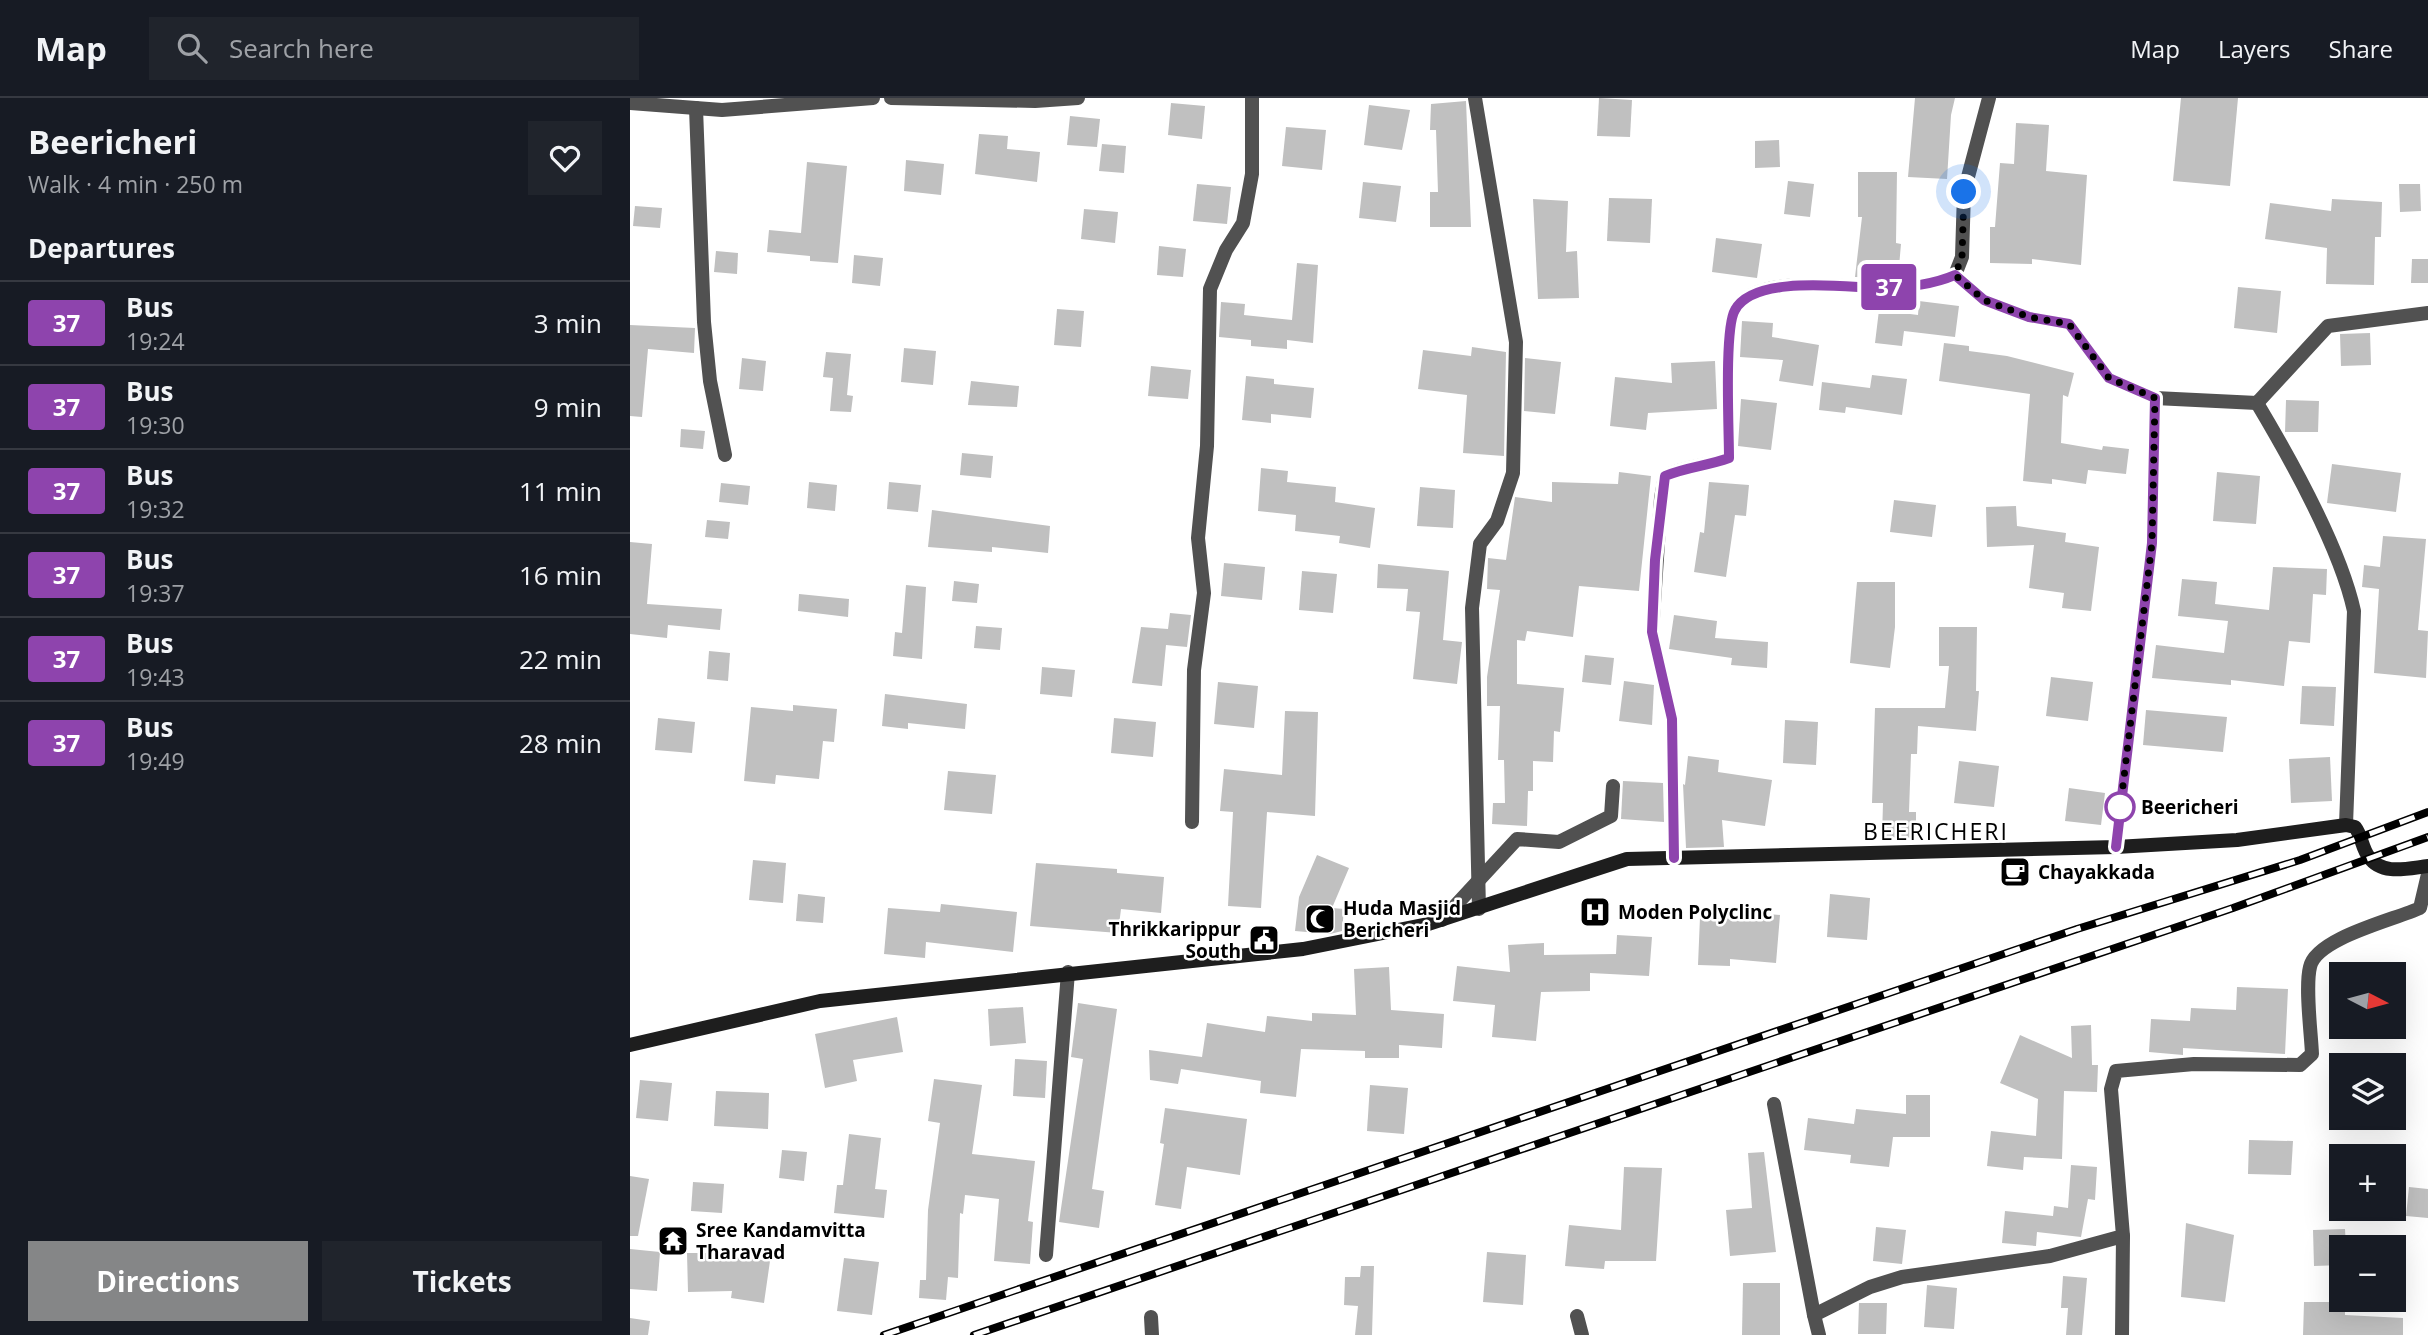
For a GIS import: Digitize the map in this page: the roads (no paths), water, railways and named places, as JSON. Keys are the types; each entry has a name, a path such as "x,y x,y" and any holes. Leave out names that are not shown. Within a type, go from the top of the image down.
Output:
{"main road":[{"path":"630,1045 820,1001 1303,948 1442,920 1627,859 2116,847 2236,840 2346,825 2354,827 2362,837 2368,857 2382,867 2394,869 2428,866"}],"street":[{"path":"630,103 722,110 873,98"},
{"path":"891,98 1035,101 1078,98"},
{"path":"1192,822 1194,670 1204,593 1198,538 1207,446 1210,289 1226,250 1243,223 1252,174 1252,98"},
{"path":"1475,98 1516,342 1513,473 1497,521 1480,544 1472,608 1479,909"},
{"path":"1674,858 1672,719 1652,632 1661,498 1665,476 1686,467 1709,466 1729,458 1728,337 1735,309 1752,293 1804,285 1879,288 1943,280 1955,275 1962,257 1964,192 1989,98"},
{"path":"696,108 704,322 710,381 725,455"},
{"path":"1955,275 1984,300 2029,317 2069,324 2109,378 2155,398 2257,403 2329,326 2428,313"},
{"path":"2116,847 2152,543 2155,398"},
{"path":"2257,403 2284,450 2350,592 2354,611 2346,825"},
{"path":"1442,920 1517,839 1559,842 1611,816 1613,786"},
{"path":"2122,1335 2123,1236 2111,1089 2116,1071 2193,1064 2300,1065 2312,1054 2310,966 2323,948 2346,936 2420,908 2428,874"},
{"path":"1046,1255 1068,972"},
{"path":"1774,1104 1819,1335"},
{"path":"1814,1315 1870,1287 1902,1277 2050,1256 2123,1236"},
{"path":"1151,1317 1152,1335"},
{"path":"1577,1317 1582,1335"}],"railway":[{"path":"884,1335 2077,929 2300,860 2428,812"},
{"path":"974,1335 2233,908 2428,837"}],"place":[{"name":"Beericheri","path":"2120,807"},
{"name":"Chayakkada","path":"2015,872"},
{"name":"Moden Polyclinc","path":"1595,912"},
{"name":"Huda Masjid Bericheri","path":"1320,919"},
{"name":"Thrikkarippur South","path":"1264,940"},
{"name":"Sree Kandamvitta Tharavad","path":"673,1241"}],"district":[{"name":"BEERICHERI","path":"1936,832"}]}
